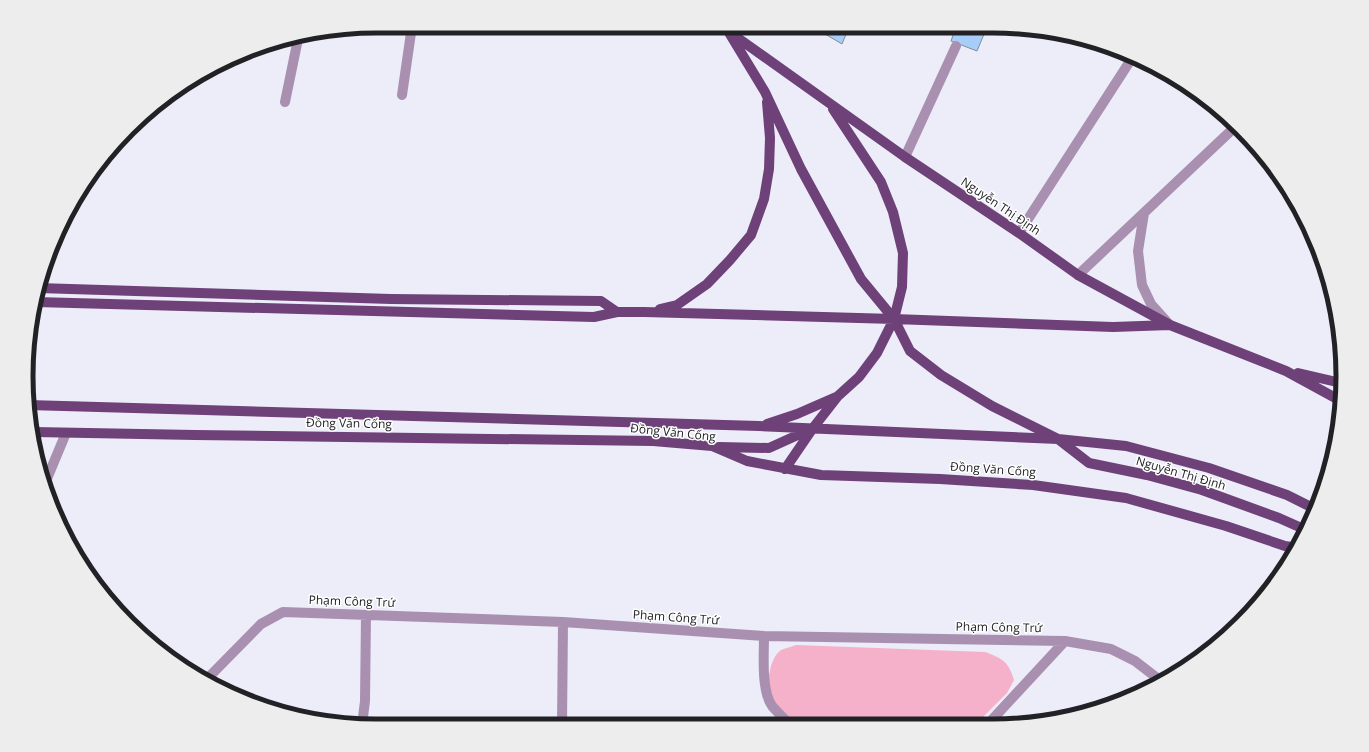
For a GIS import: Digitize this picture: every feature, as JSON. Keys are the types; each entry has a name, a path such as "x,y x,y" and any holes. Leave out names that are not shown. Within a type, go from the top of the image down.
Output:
{"main road":[{"path":"730,33 766,92 801,169 861,279 894,319 910,350 941,374 992,406 1058,439"},
{"name":"Nguyễn Thị Định","path":"734,33 829,104 1019,233 1078,275 1170,325 1286,371 1335,398"},
{"path":"644,312 677,305 707,284 730,260 751,234 764,199 769,169 770,138 766,92"},
{"path":"785,469 812,428 838,396 858,377 877,353 894,319 902,287 903,253 893,212 881,182 829,104"},
{"path":"45,288 391,299 601,301 617,312"},
{"path":"42,302 594,317 617,312 644,312 1113,327 1170,325"},
{"name":"Nguyễn Thị Định","path":"1286,371 1336,382"},
{"path":"759,426 797,414 838,396"},
{"name":"Đồng Văn Cống","path":"35,405 759,426 1058,439"},
{"path":"653,423 653,441"},
{"path":"712,446 769,448 812,428"},
{"name":"Đồng Văn Cống","path":"38,432 653,441 712,446 747,460 820,475 940,478 1032,484 1118,497 1226,526 1291,547"},
{"name":"Nguyễn Thị Định","path":"1058,439 1126,446 1209,468 1287,495 1310,507"},
{"name":"Nguyễn Thị Định","path":"1058,439 1089,463 1146,475 1202,490 1279,518 1301,528"}],"street":[{"path":"402,95 411,33"},
{"path":"285,102 297,43"},
{"path":"905,157 956,46"},
{"path":"1019,233 1130,61"},
{"path":"1078,275 1232,130"},
{"path":"1144,213 1138,251 1142,285 1151,304 1170,325"},
{"path":"48,476 66,433"},
{"name":"Phạm Công Trứ","path":"210,676 261,624 283,612 563,622 764,636 1065,641 1111,649 1135,661 1156,677"},
{"path":"363,718 365,701 366,615"},
{"path":"562,719 563,622"},
{"path":"764,636 765,682 767,695 772,705 785,719"},
{"path":"992,719 1065,641"}],"shaded area":[{"path":"796,645 985,652 996,656 1004,662 1010,669 1014,680 1007,693 981,719 783,719 776,713 770,703 768,687 770,669 776,655 781,650"}],"building":[{"path":"823,33 847,33 842,44"},
{"path":"954,33 984,33 977,51 951,41"}]}
